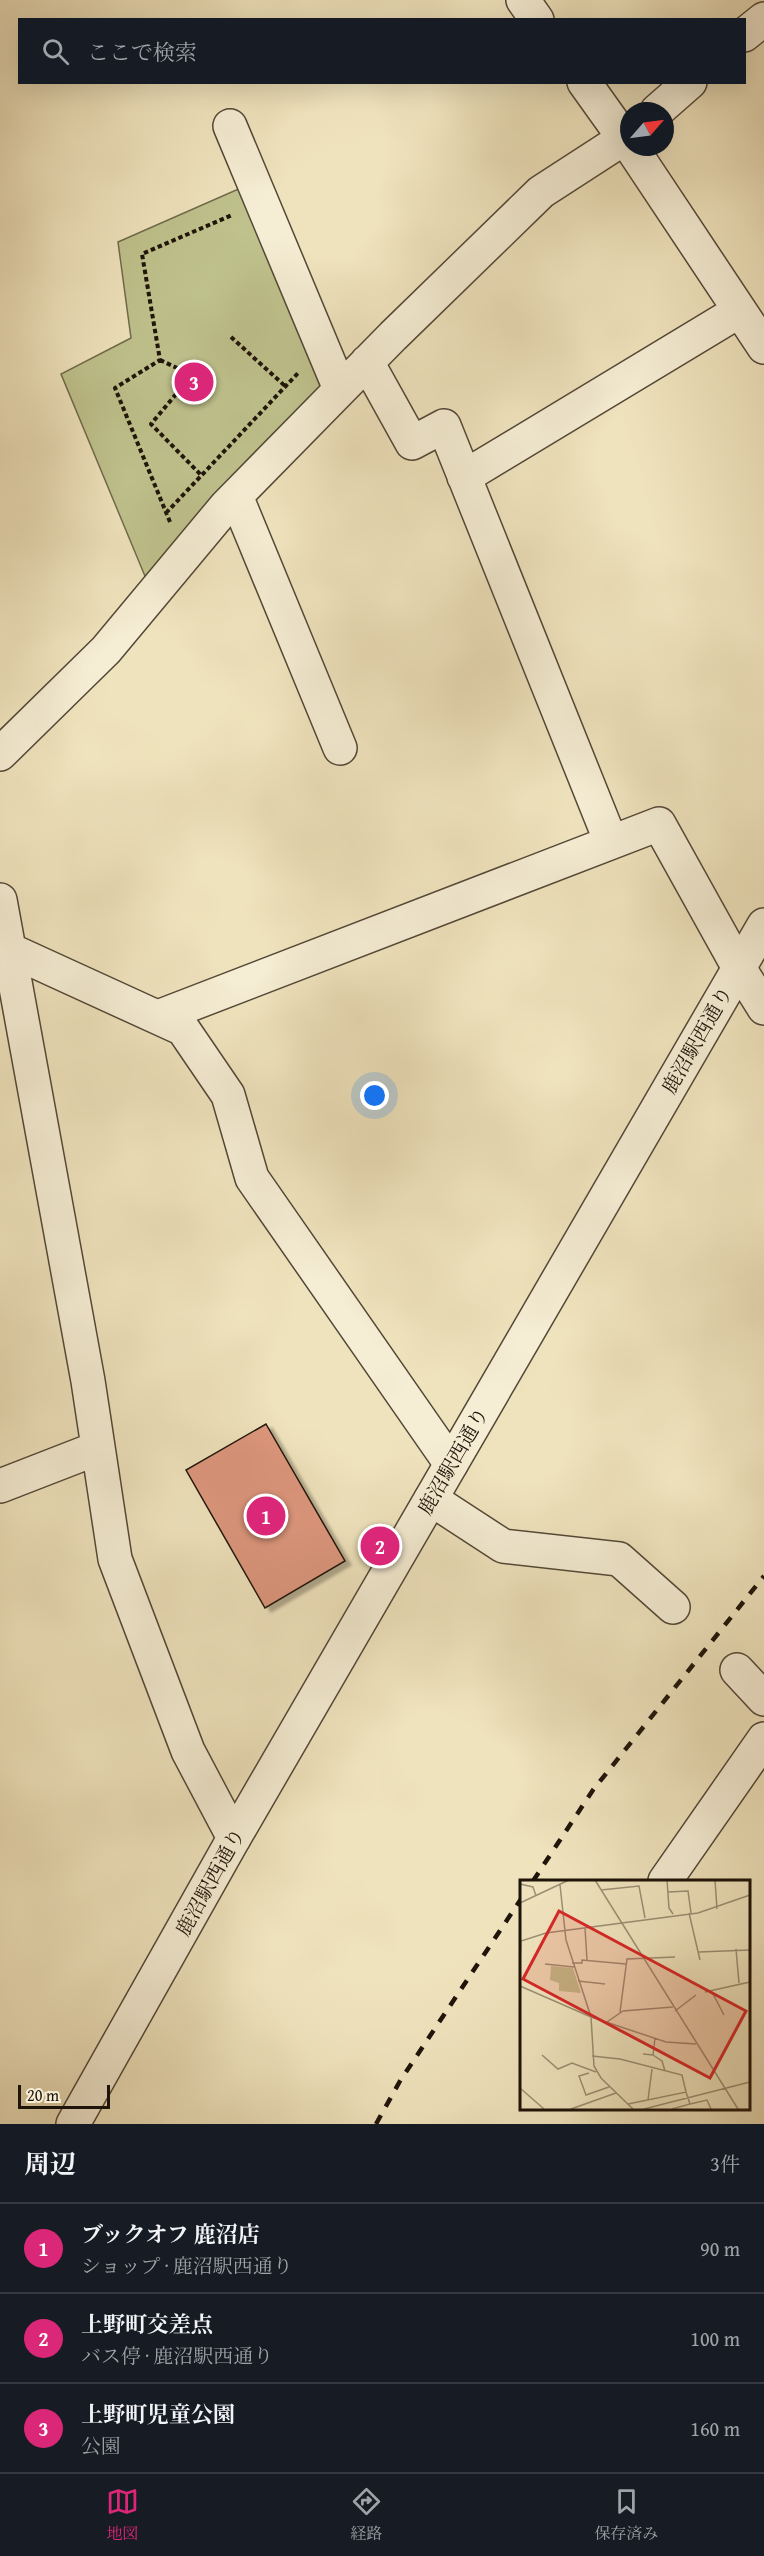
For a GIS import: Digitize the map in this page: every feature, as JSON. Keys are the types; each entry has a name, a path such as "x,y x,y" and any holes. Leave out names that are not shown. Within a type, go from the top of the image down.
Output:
{"street":[{"path":"523,0 536,18"},
{"path":"746,33 764,19"},
{"path":"585,84 620,130"},
{"path":"667,102 688,84"},
{"path":"230,126 340,389"},
{"path":"0,754 106,650 236,496 367,362 541,192 620,146"},
{"path":"638,156 764,347"},
{"path":"464,477 739,311"},
{"path":"367,362 412,443 444,426 611,842"},
{"path":"236,496 340,748"},
{"path":"158,1017 659,824 739,968 764,1008"},
{"path":"0,900 98,1448 115,1559 188,1751 234,1838"},
{"name":"鹿沼駅西通り","path":"73,2124 234,1838 764,924"},
{"path":"8,949 183,1029 228,1095 252,1178 451,1464"},
{"path":"0,1486 98,1448"},
{"path":"431,1499 502,1546 619,1559 673,1607"},
{"path":"737,1670 764,1700"},
{"path":"666,1880 764,1739"}],"path":[{"path":"160,360 142,254 235,214"},
{"path":"231,337 285,386"},
{"path":"160,360 192,375 151,424 202,476"},
{"path":"160,360 115,388 184,556"},
{"path":"166,513 301,370"}],"green space":[{"path":"243,187 324,390 147,581 61,374 131,338 118,242"}],"building":[{"path":"266,1424 345,1561 265,1608 186,1470"}],"railway":[{"path":"534,1880 593,1790 764,1576"},
{"path":"376,2124 400,2081 520,1901"}],"place":[{"name":"上野町児童公園","path":"194,382"},
{"name":"ブックオフ 鹿沼店","path":"266,1516"},
{"name":"上野町交差点","path":"380,1546"}]}
